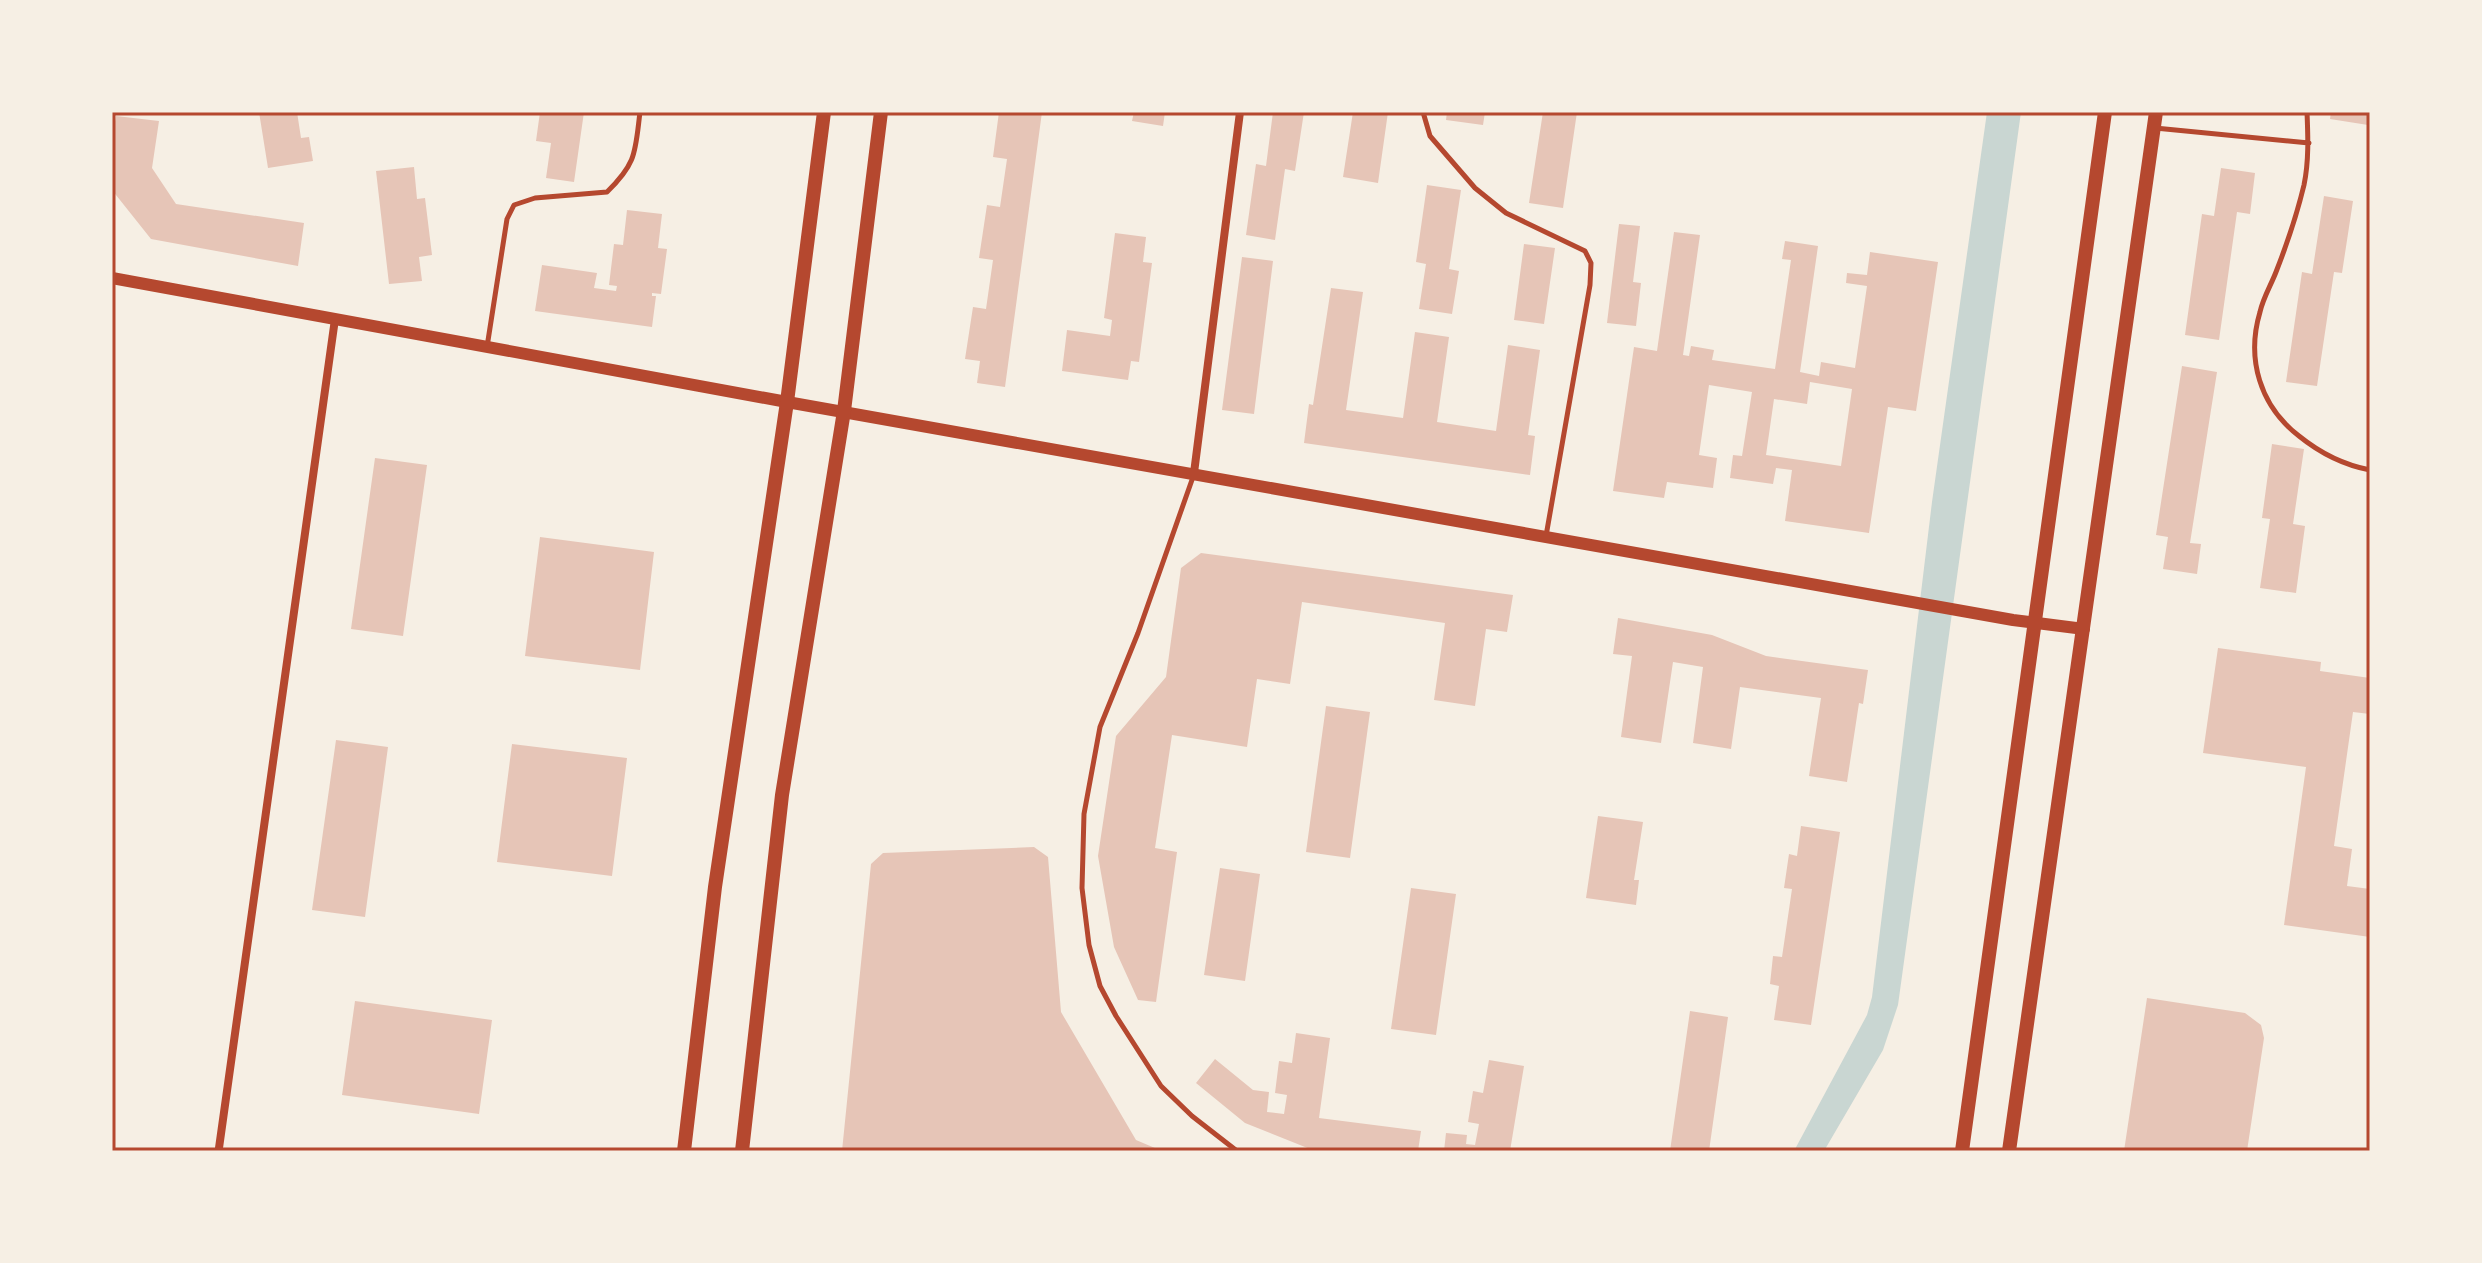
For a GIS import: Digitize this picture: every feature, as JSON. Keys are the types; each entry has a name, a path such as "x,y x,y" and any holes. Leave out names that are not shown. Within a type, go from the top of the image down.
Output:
{"main road":[{"path":"684,1151 715,887 787,402 824,112"},
{"path":"742,1151 782,795 844,411 881,112"},
{"path":"1962,1151 2105,112"},
{"path":"2009,1151 2156,112"}],"street":[{"path":"1194,473 1240,112"},
{"path":"112,278 787,402 2035,624 2084,629"},
{"path":"219,1148 335,319"}],"lane":[{"path":"487,347 507,219 514,205 535,198 607,192 626,174 635,154 640,112"},
{"path":"1423,112 1430,136 1475,188 1506,213 1585,251 1591,263 1590,285 1546,536"},
{"path":"2307,112 2309,143 2304,182 2276,272 2260,308 2254,356 2260,386 2282,423 2319,451 2370,470"},
{"path":"2154,128 2309,143"},
{"path":"1194,473 1138,633 1100,727 1084,814 1082,888 1089,945 1100,986 1123,1029 1161,1086 1192,1116 1237,1151"}],"shaded area":[{"path":"1987,112 2021,112 1898,1005 1883,1050 1824,1151 1794,1151 1867,1015 1872,997 1932,502"}],"building":[{"path":"259,112 297,112 301,138 309,137 313,161 268,168"},
{"path":"540,112 584,112 574,182 546,178 551,143 536,141"},
{"path":"999,112 1042,112 1005,387 977,383 980,361 965,359 973,307 986,309 993,260 979,258 987,205 1000,207 1007,159 993,157"},
{"path":"1134,112 1165,112 1163,126 1132,121"},
{"path":"1273,112 1304,112 1295,171 1285,169 1275,240 1246,235 1256,164 1266,166"},
{"path":"1353,112 1388,112 1378,183 1343,177"},
{"path":"1447,112 1485,112 1483,125 1446,120"},
{"path":"1543,112 1577,112 1563,208 1529,203"},
{"path":"2331,112 2370,112 2368,125 2330,119"},
{"path":"116,116 159,121 152,168 176,204 304,223 298,266 151,239 112,190 112,138"},
{"path":"414,167 417,199 425,198 432,255 419,257 422,281 389,284 376,171"},
{"path":"2221,168 2255,173 2250,214 2237,212 2219,340 2185,335 2202,214 2214,216"},
{"path":"1427,185 1461,190 1449,269 1459,271 1452,314 1419,309 1426,264 1416,262"},
{"path":"2324,196 2353,201 2342,273 2334,272 2317,386 2286,382 2302,272 2312,274"},
{"path":"627,210 662,214 658,248 667,249 661,294 652,293 656,296 652,327 535,311 542,265 597,273 594,288 616,291 617,286 609,285 614,244 623,245"},
{"path":"1619,224 1640,226 1633,282 1641,283 1636,326 1607,323"},
{"path":"1674,232 1700,235 1683,355 1689,356 1691,346 1714,350 1712,360 1775,369 1791,260 1782,259 1785,241 1818,246 1800,372 1819,376 1821,362 1855,368 1867,286 1846,283 1847,273 1867,275 1870,252 1938,262 1916,411 1888,407 1869,533 1785,521 1792,470 1776,468 1773,484 1730,478 1733,455 1742,456 1752,392 1709,385 1699,455 1717,458 1713,488 1667,482 1664,498 1613,491 1634,347 1657,351","holes":["1810,382 1852,389 1841,466 1766,455 1774,399 1807,404"]},
{"path":"1115,233 1146,237 1143,262 1152,263 1139,362 1131,361 1128,380 1062,371 1067,330 1110,336 1112,320 1104,318"},
{"path":"1524,244 1555,248 1544,324 1514,320"},
{"path":"1242,257 1273,261 1254,414 1222,410"},
{"path":"1331,288 1363,292 1346,410 1403,418 1415,332 1449,337 1437,422 1496,431 1508,345 1540,350 1528,435 1535,436 1530,475 1304,443"},
{"path":"2182,366 2217,372 2190,543 2201,544 2197,574 2163,569 2168,537 2156,535"},
{"path":"2272,444 2304,449 2293,524 2305,526 2296,593 2260,588 2270,519 2262,518"},
{"path":"375,458 427,465 403,636 351,629"},
{"path":"540,537 654,552 640,670 525,656"},
{"path":"1201,553 1513,595 1507,632 1486,629 1475,706 1434,700 1445,623 1302,602 1290,684 1257,679 1247,747 1172,735 1155,848 1177,852 1156,1002 1138,1000 1114,947 1098,856 1116,736 1166,677 1181,568"},
{"path":"1618,618 1712,635 1766,656 1868,670 1863,704 1859,703 1847,782 1809,776 1821,698 1740,687 1731,749 1693,743 1703,667 1673,662 1661,743 1621,737 1632,656 1613,654"},
{"path":"2218,648 2321,662 2320,671 2370,678 2370,714 2353,712 2334,846 2352,849 2347,886 2370,889 2370,937 2284,925 2306,767 2203,753"},
{"path":"1326,706 1370,712 1350,858 1306,852"},
{"path":"336,740 388,747 365,917 312,910"},
{"path":"512,744 627,758 612,876 497,862"},
{"path":"1598,816 1643,822 1634,880 1639,880 1636,905 1586,898"},
{"path":"1801,826 1840,832 1811,1025 1774,1020 1779,986 1770,984 1773,956 1782,957 1792,889 1784,888 1789,854 1797,856"},
{"path":"1034,847 1048,857 1061,1012 1136,1140 1162,1151 842,1151 871,864 883,853"},
{"path":"1220,868 1260,874 1245,981 1204,975"},
{"path":"1411,888 1456,894 1436,1035 1391,1029"},
{"path":"2147,998 2245,1013 2261,1025 2264,1038 2247,1151 2124,1151"},
{"path":"355,1001 492,1020 479,1114 342,1095"},
{"path":"1690,1011 1728,1017 1709,1151 1670,1151"},
{"path":"1296,1033 1330,1038 1319,1118 1421,1131 1418,1151 1315,1151 1245,1123 1196,1083 1215,1059 1253,1090 1269,1092 1267,1112 1284,1114 1287,1095 1275,1093 1279,1061 1292,1063"},
{"path":"1489,1060 1524,1066 1510,1151 1444,1151 1446,1133 1467,1135 1466,1144 1475,1145 1479,1124 1468,1122 1473,1091 1483,1093"}]}
